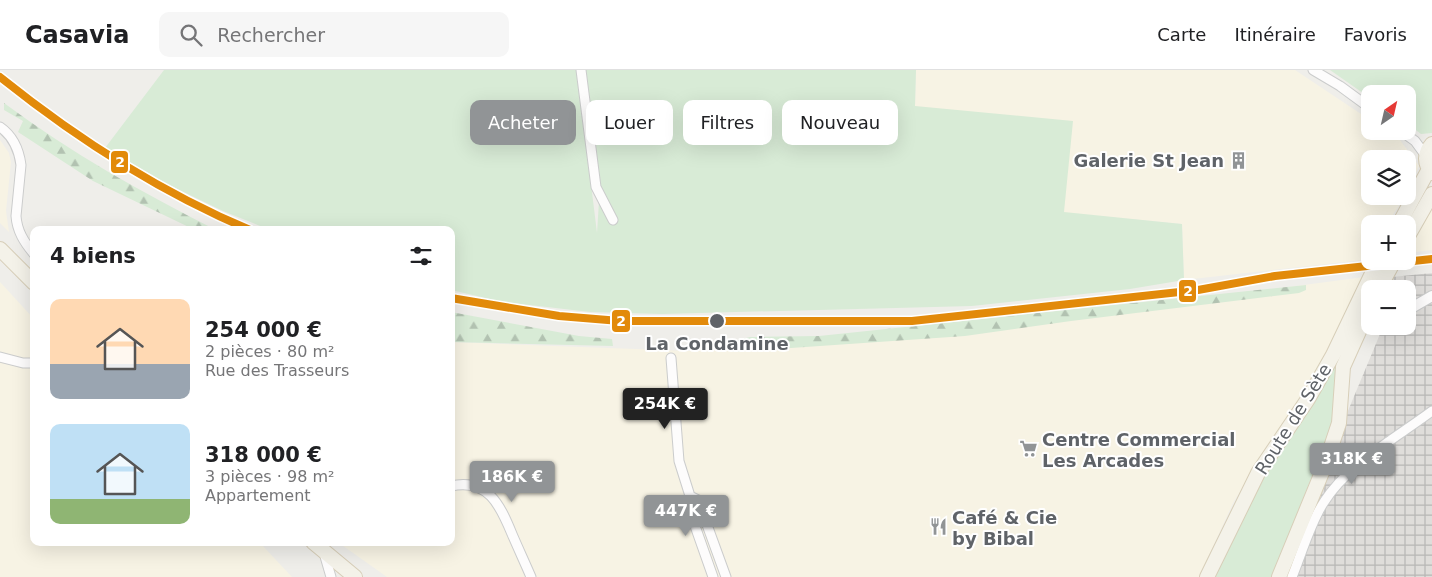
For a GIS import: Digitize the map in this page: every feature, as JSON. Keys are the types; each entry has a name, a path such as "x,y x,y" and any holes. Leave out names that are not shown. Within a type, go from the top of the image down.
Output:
{"main road":[{"path":"1403,215 1430,157"},
{"path":"1416,222 1432,194"},
{"path":"0,249 30,279"},
{"name":"Route de Sète","path":"1207,577 1258,473 1308,399 1333,355 1374,270"},
{"name":"Route de Sète","path":"1279,577 1325,465 1338,423 1343,367 1361,327"},
{"path":"317,546 355,577"}],"street":[{"path":"581,70 596,187 613,220"},
{"path":"1313,70 1361,101"},
{"path":"0,127 14,142 20,158 16,216 23,239 30,249"},
{"path":"1414,140 1430,157"},
{"path":"1416,305 1432,296"},
{"path":"0,357 30,363"},
{"path":"671,358 679,461 690,496 688,506 713,577"},
{"path":"1292,577 1322,505 1337,484 1353,468 1432,411"},
{"path":"455,486 471,485 484,490 494,498 531,577"},
{"path":"690,496 698,500 726,577"},
{"path":"324,552 331,577"}],"shaded area":[{"path":"916,70 1295,70 1361,114 1361,140 1400,140 1407,150 1361,150 1361,205 1399,205 1393,215 1361,215 1361,260 1184,280 1182,224 1064,213 915,106"},
{"path":"0,140 9,153 11,162 6,211 9,232 0,223"},
{"path":"1416,162 1419,166 1416,173"},
{"path":"1432,203 1432,250 1416,252 1416,232"},
{"path":"1432,273 1432,577 1284,577 1310,502 1380,335 1416,335 1416,280 1392,280 1392,277"},
{"path":"1364,277 1361,280 1333,346 1234,501 1199,577 387,577 343,546 455,546 455,342 689,351 925,335"},
{"path":"0,282 30,315 30,546 263,546 292,577 0,577"}],"green space":[{"path":"164,70 577,70 597,233 600,185 594,145 673,145 673,100 588,100 584,70 916,70 915,106 1073,121 1064,212 1182,224 1184,280 1130,289 972,306 662,314 590,312 503,302 455,291 455,226 260,226 223,211 169,185 105,148"},
{"path":"1330,70 1432,70 1432,133 1421,134 1416,130 1416,85 1361,85 1361,92"},
{"path":"4,103 81,155 162,202 208,226 187,226 93,181 18,132 23,121 4,110"},
{"path":"1306,285 1306,290 1299,293 965,336 732,352 734,341 750,337 819,336"},
{"path":"455,313 579,336 612,339 613,346 455,342"},
{"path":"1340,351 1344,353 1337,382 1331,428 1272,577 1213,577 1257,486"}],"tram line":[{"name":"2","path":"0,77 58,121 120,162 184,199 241,226"},
{"name":"2","path":"455,299 559,316 620,321 912,321 1198,290 1275,276 1432,259"}],"place":[{"name":"Galerie St Jean","path":"1238,160"},
{"name":"La Condamine","path":"717,321"},
{"name":"Centre Commercial Les Arcades","path":"1028,449"},
{"name":"Café & Cie by Bibal","path":"938,527"}]}
